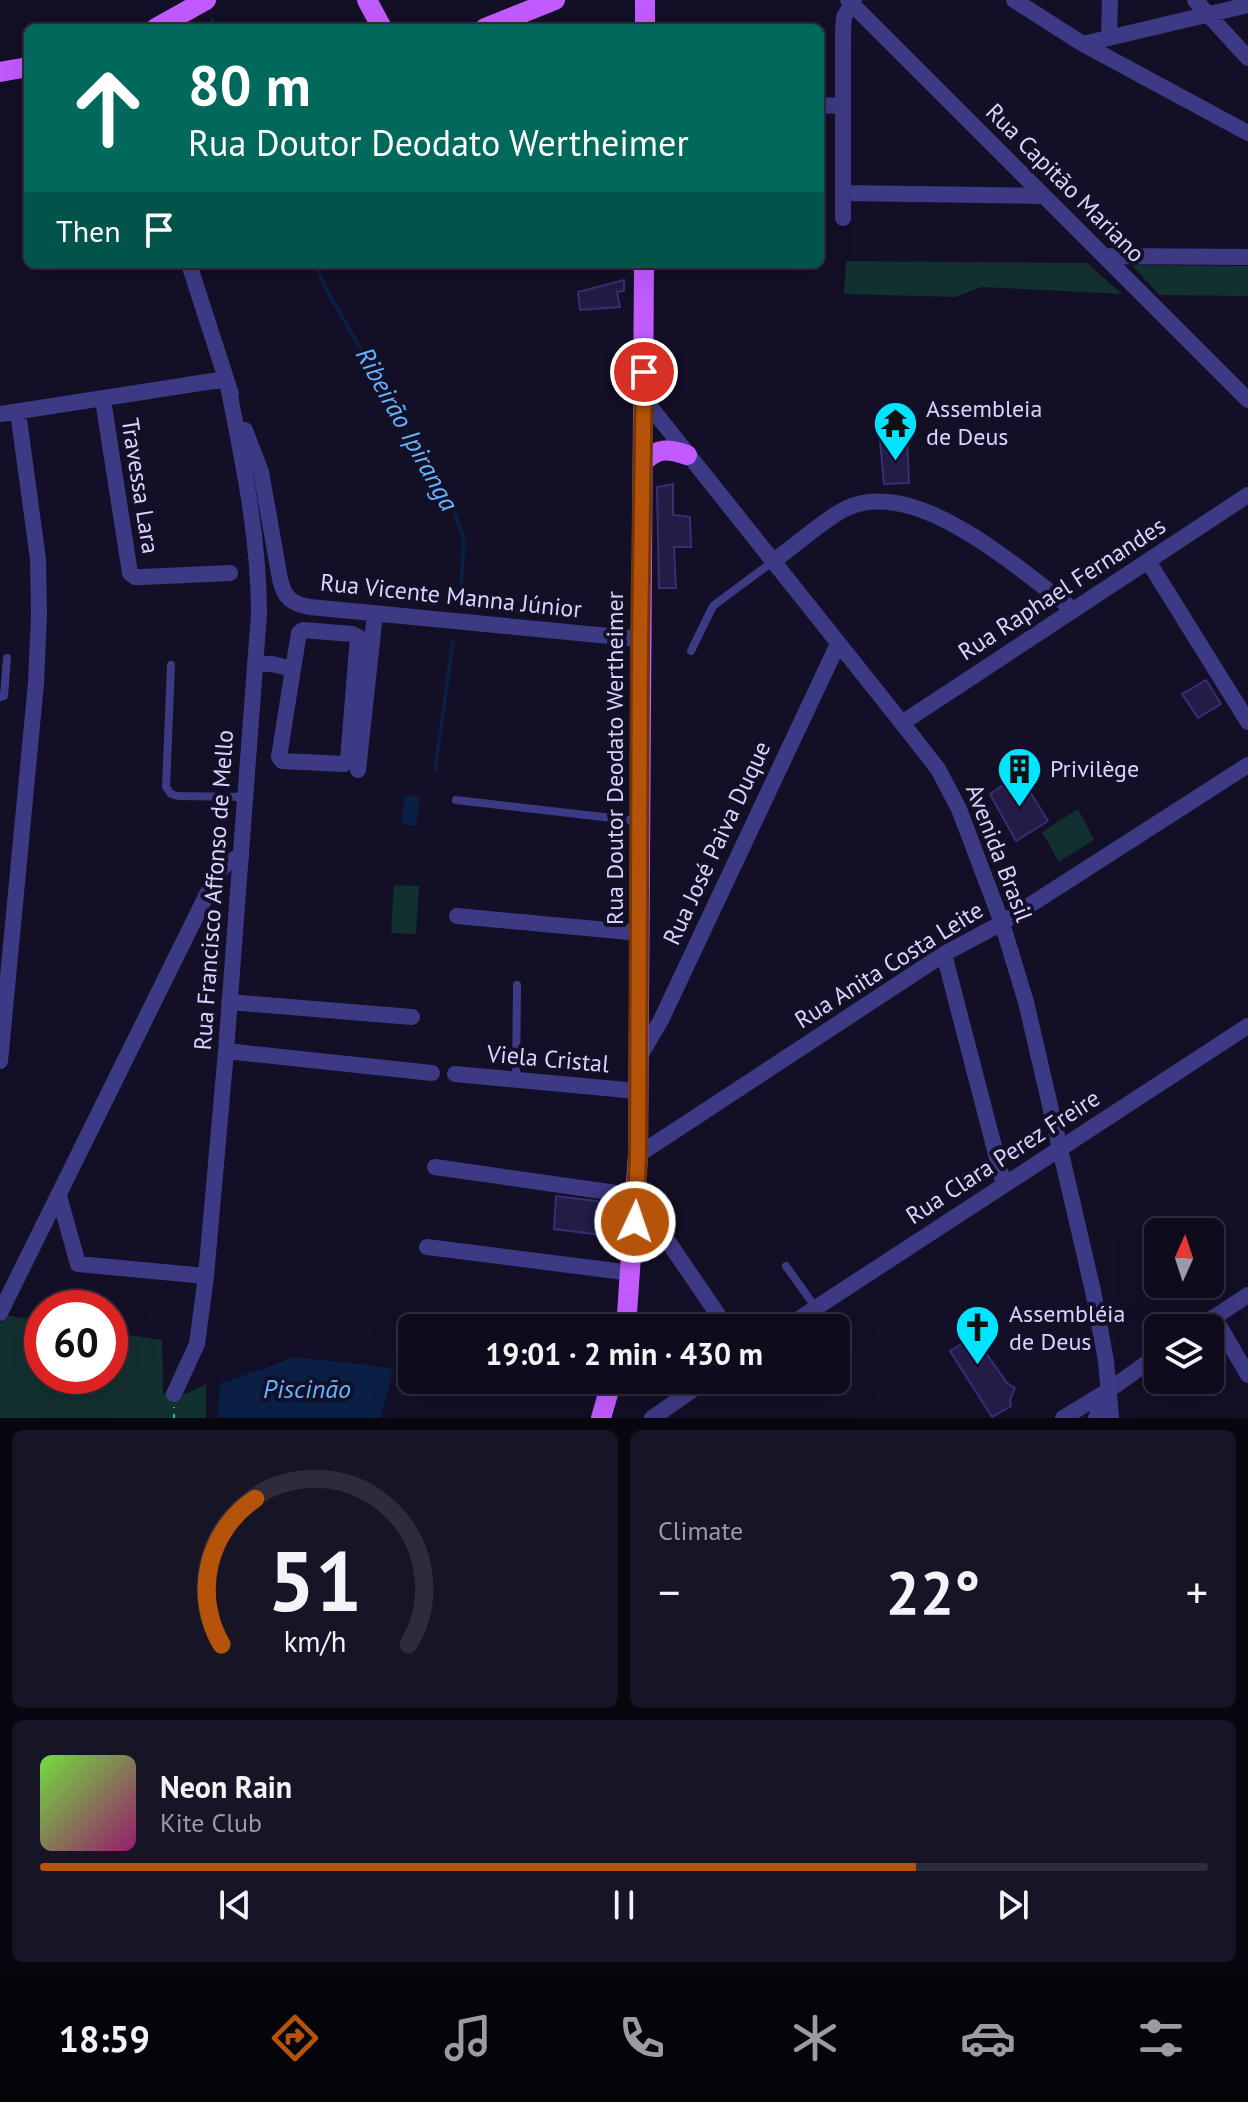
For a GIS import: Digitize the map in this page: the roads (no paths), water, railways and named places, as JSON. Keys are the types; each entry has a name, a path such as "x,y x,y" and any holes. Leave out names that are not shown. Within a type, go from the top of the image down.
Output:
{"main road":[{"path":"163,24 206,0"},
{"path":"367,0 380,24"},
{"path":"495,24 555,0"},
{"path":"645,0 645,24"},
{"path":"0,72 24,68"},
{"name":"Rua Doutor Deodato Wertheimer","path":"628,1314 638,1155 644,268"},
{"path":"643,462 663,449 687,455"},
{"path":"601,1418 608,1394"}],"street":[{"path":"1014,0 1083,44 1248,133"},
{"path":"1109,38 1110,0"},
{"path":"1195,0 1248,58"},
{"path":"843,218 843,31 844,17 851,1"},
{"name":"Rua Capitão Mariano","path":"851,1 1248,400"},
{"path":"1083,44 1248,5"},
{"path":"824,106 842,105"},
{"path":"843,193 1044,196"},
{"path":"1105,256 1248,257"},
{"path":"0,414 227,383 190,268"},
{"name":"Rua Vicente Manna Júnior","path":"227,383 261,472 283,591 290,601 300,605 375,614 640,639"},
{"name":"Rua Francisco Affonso de Mello","path":"174,1402 197,1344 206,1276 255,664 259,572 249,488 227,383"},
{"name":"Avenida Brasil","path":"644,399 902,723 951,790 1002,923 1026,1002 1093,1291 1106,1361 1111,1418"},
{"name":"Travessa Lara","path":"103,400 130,573 135,577 230,573"},
{"path":"0,1061 36,683 39,615 38,559 18,412"},
{"name":"Rua Raphael Fernandes","path":"902,723 1248,495"},
{"path":"772,562 846,508 873,500 896,501 939,516 980,541 1074,610"},
{"path":"1148,561 1248,722"},
{"path":"358,770 375,614"},
{"path":"303,630 358,637 348,760 344,764 282,761 279,757 293,669 299,633 303,630"},
{"name":"Rua José Paiva Duque","path":"637,1061 661,1020 838,644"},
{"path":"255,664 293,669"},
{"name":"Rua Anita Costa Leite","path":"638,1155 944,954 1002,923 1248,765"},
{"path":"0,1313 218,872 228,862 241,856"},
{"path":"457,916 640,933"},
{"path":"944,954 1004,1185"},
{"path":"229,1002 412,1017"},
{"name":"Rua Clara Perez Freire","path":"807,1314 1248,1026"},
{"path":"226,1051 432,1073"},
{"name":"Viela Cristal","path":"455,1074 637,1091"},
{"path":"435,1167 637,1196 717,1314"},
{"path":"59,1196 78,1264 206,1276"},
{"path":"427,1247 632,1273"},
{"path":"1219,1314 1248,1295"},
{"path":"1224,1334 1248,1375"},
{"path":"1063,1418 1144,1365"},
{"path":"1096,1418 1109,1390"},
{"path":"652,1418 687,1394"}],"lane":[{"path":"691,651 713,606 772,562"},
{"path":"0,697 4,696 7,658"},
{"path":"171,665 166,787 171,794 178,796 246,797"},
{"path":"456,800 640,821"},
{"path":"516,1079 517,985"},
{"path":"786,1266 816,1308"}],"water":[{"path":"405,795 420,796 416,826 401,824"},
{"name":"Piscinão","path":"295,1357 394,1368 381,1418 218,1418 220,1384"}],"waterway":[{"name":"Ribeirão Ipiranga","path":"212,19 214,24"},
{"name":"Ribeirão Ipiranga","path":"317,268 455,514 464,540 460,604"},
{"path":"435,770 453,641"}],"place":[{"name":"Assembleia de Deus","path":"895,462"},
{"name":"Privilège","path":"1019,808"},
{"name":"Assembléia de Deus","path":"978,1367"}]}
